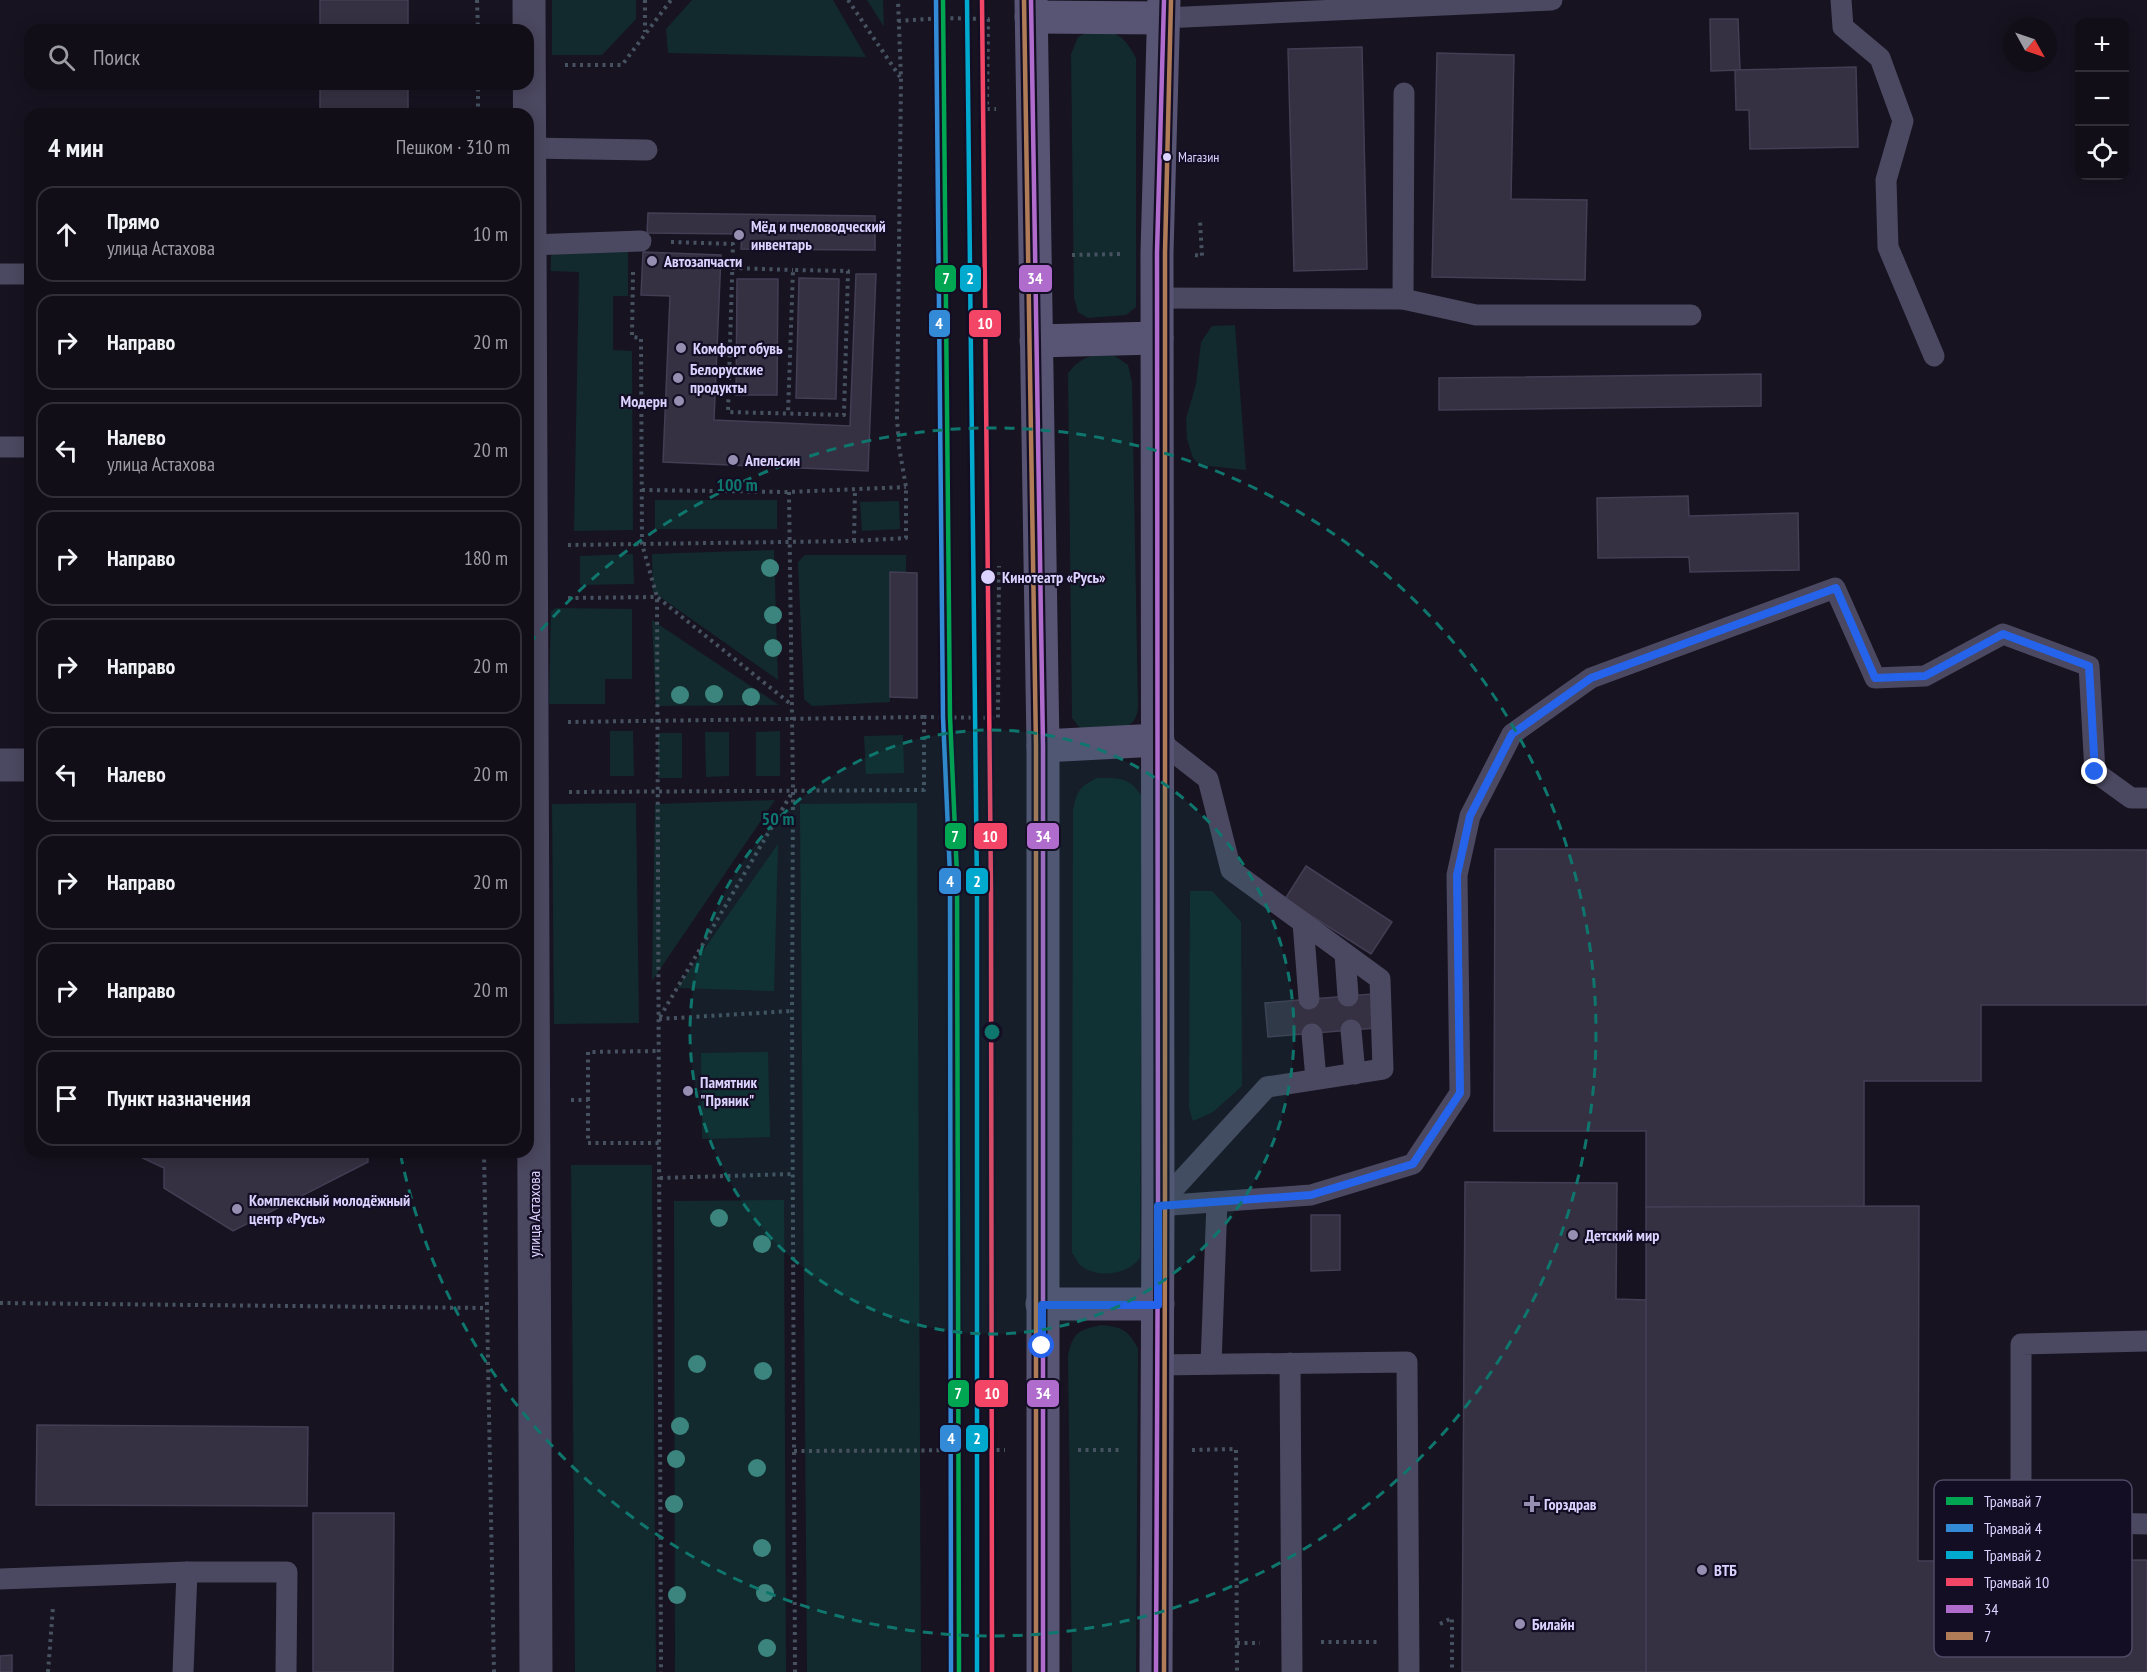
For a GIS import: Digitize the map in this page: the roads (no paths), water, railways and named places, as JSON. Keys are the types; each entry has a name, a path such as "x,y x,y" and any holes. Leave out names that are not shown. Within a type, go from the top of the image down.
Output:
{"main road":[{"path":"1043,1672 1043,746 1031,9 1164,9 1158,156 1156,1672"},
{"path":"1036,340 1158,338"},
{"path":"1043,746 1158,740"},
{"path":"1042,1305 1158,1305"}],"street":[{"name":"улица Астахова","path":"529,0 529,24"},
{"name":"улица Астахова","path":"530,90 530,108"},
{"path":"0,765 24,765"},
{"name":"улица Астахова","path":"534,1101 536,1672"}],"lane":[{"path":"1164,9 1552,0"},
{"path":"1841,0 1843,27 1880,58 1903,121 1886,180 1888,247 1934,356"},
{"path":"1403,299 1404,93"},
{"path":"534,148 647,150"},
{"path":"534,245 638,241"},
{"path":"0,274 24,274"},
{"path":"1158,298 1403,299 1476,315 1691,315"},
{"path":"0,447 24,447"},
{"path":"1158,1206 1311,1195 1413,1164 1460,1093 1457,875 1470,816 1512,734 1591,678 1836,588 1875,678 1925,676 2003,634 2089,666 2095,772 2131,798 2147,798"},
{"path":"1158,740 1208,779 1231,870 1380,979 1383,1069 1267,1087 1158,1206"},
{"path":"1303,923 1309,999"},
{"path":"1345,954 1348,996"},
{"path":"1351,1030 1355,1074"},
{"path":"1312,1034 1316,1079"},
{"path":"1211,1364 1217,1202"},
{"path":"2021,1480 2021,1344 2147,1341"},
{"path":"1157,1365 1407,1362 1409,1672"},
{"path":"1290,1364 1292,1672"},
{"path":"2132,1524 2147,1524"},
{"path":"183,1672 187,1572"},
{"path":"0,1579 187,1572 286,1572 286,1672"}],"tram line":[{"name":"4","path":"936,0 943,717 950,875 951,1672"},
{"name":"7","path":"943,0 950,717 957,875 959,1672"},
{"name":"2","path":"967,0 977,890 977,1672"},
{"name":"10","path":"982,0 991,890 992,1672"}],"place":[{"name":"Магазин","path":"1167,157"},
{"name":"Мёд и пчеловодческий инвентарь","path":"739,235"},
{"name":"Автозапчасти","path":"652,261"},
{"name":"Комфорт обувь","path":"681,348"},
{"name":"Белорусские продукты","path":"678,378"},
{"name":"Модерн","path":"679,401"},
{"name":"Апельсин","path":"733,460"},
{"name":"Кинотеатр «Русь»","path":"988,577"},
{"name":"Памятник \"Пряник\"","path":"688,1091"},
{"name":"Комплексный молодёжный центр «Русь»","path":"237,1209"},
{"name":"Детский мир","path":"1573,1235"},
{"name":"Горздрав","path":"1532,1504"},
{"name":"ВТБ","path":"1702,1570"},
{"name":"Билайн","path":"1520,1624"}]}
